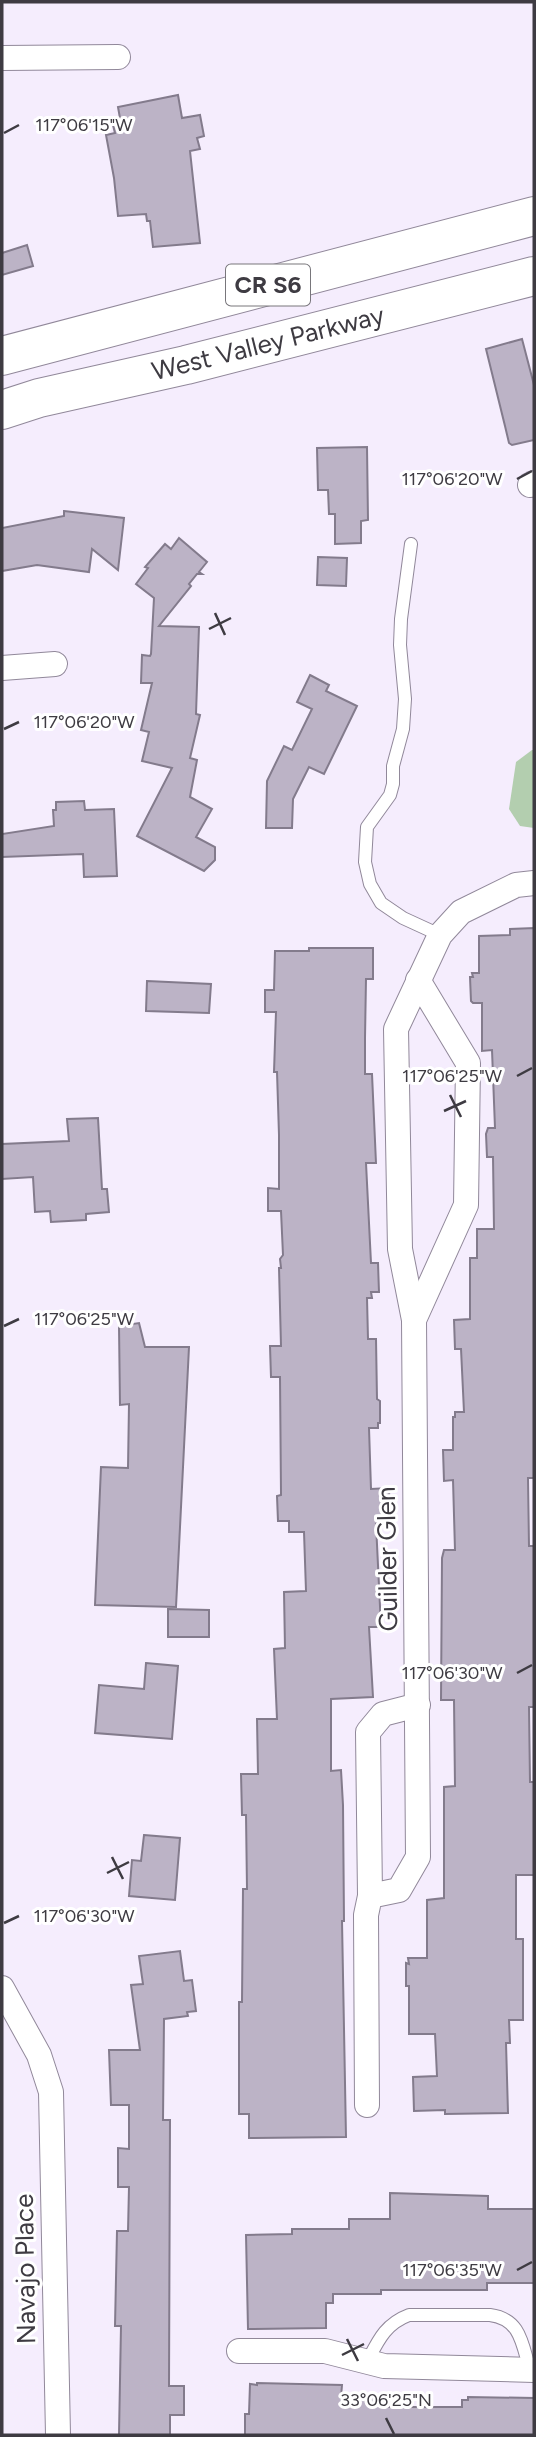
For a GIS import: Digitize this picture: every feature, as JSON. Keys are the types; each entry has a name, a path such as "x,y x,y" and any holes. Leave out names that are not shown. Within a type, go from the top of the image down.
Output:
{"main road":[{"name":"West Valley Parkway","path":"2,356 534,216"},
{"name":"West Valley Parkway","path":"2,410 39,398 186,365 534,276"}],"street":[{"path":"2,58 118,57"},
{"path":"2,668 55,664"},
{"name":"Guilder Glen","path":"370,1896 399,1890 418,1857 414,1320 400,1250 396,1029 440,935 461,912 516,885 534,883"},
{"name":"Guilder Glen","path":"414,1320 467,1205 468,1063 418,980"},
{"path":"367,2105 366,1915 370,1896 368,1732 383,1714 418,1705"},
{"name":"Navajo Place","path":"2,1988 39,2055 51,2092 58,2435"},
{"path":"239,2351 325,2351 384,2366 532,2370"}],"lane":[{"path":"411,544 401,619 400,645 405,699 403,729 393,766 390,795 367,827 365,862 370,884 380,903 403,918 440,935"},
{"path":"367,2362 383,2332 396,2320 409,2315 490,2315 503,2317 512,2324 520,2337 532,2370"}],"green space":[{"path":"532,750 534,828 520,826 509,809 516,762"}],"building":[{"path":"178,95 182,118 200,115 204,136 197,138 200,149 190,151 200,243 153,247 150,221 147,221 146,214 118,216 106,135 115,133 113,125 121,124 118,107"},
{"path":"27,245 33,266 2,275 2,253"},
{"path":"522,339 534,385 534,440 512,445 509,443 486,349"},
{"path":"367,447 368,520 361,521 361,543 335,544 335,514 329,514 328,490 318,490 317,448"},
{"path":"64,511 124,518 118,570 92,549 89,572 37,565 2,571 2,528 64,516"},
{"path":"179,538 207,562 199,572 202,574 197,574 189,584 191,586 159,626 199,627 196,714 200,715 190,758 197,760 190,797 212,809 196,837 215,847 215,860 204,871 137,836 172,768 142,761 149,732 141,730 152,683 141,683 142,655 151,654 154,598 136,584 148,568 145,567 165,544 171,549"},
{"path":"318,557 347,558 346,586 317,585"},
{"path":"310,675 329,685 326,691 357,706 324,774 309,767 293,799 292,828 266,828 267,781 284,746 292,750 312,709 297,702"},
{"path":"84,801 85,810 114,809 117,876 84,877 83,854 2,857 2,834 54,826 53,810 56,810 56,802"},
{"path":"534,928 534,1478 528,1478 529,1546 534,1546 534,1707 529,1707 530,1782 534,1782 534,1875 516,1875 516,1939 523,1939 523,2020 509,2020 510,2043 506,2043 508,2113 445,2114 445,2110 414,2111 413,2077 437,2076 435,2034 409,2034 406,1963 409,1964 408,1958 427,1958 427,1900 444,1898 444,1787 455,1786 454,1700 441,1700 442,1558 444,1550 455,1550 453,1480 444,1481 443,1450 453,1450 453,1417 455,1412 464,1412 461,1349 455,1349 454,1320 470,1319 470,1258 477,1258 477,1229 494,1229 493,1157 487,1157 486,1134 488,1128 495,1128 492,1050 482,1051 482,1003 471,1001 470,977 473,977 472,973 479,973 479,936 510,935 510,929"},
{"path":"309,948 373,948 373,979 366,979 365,1074 372,1074 376,1163 366,1163 371,1263 378,1263 379,1292 371,1292 372,1298 367,1298 368,1339 376,1339 380,1423 378,1428 369,1428 371,1489 389,1488 390,1523 376,1524 381,1627 369,1627 373,1697 331,1699 331,1771 341,1770 343,1805 346,2137 249,2138 249,2114 239,2114 243,1889 247,1889 246,1815 242,1815 241,1774 258,1774 257,1719 277,1719 274,1649 285,1648 284,1592 306,1591 304,1532 289,1532 289,1521 278,1521 277,1496 281,1495 280,1377 271,1377 270,1346 281,1346 279,1268 283,1255 281,1211 268,1211 268,1188 279,1189 279,1135 277,1072 274,1072 276,1012 265,1012 265,990 274,990 275,951 309,951"},
{"path":"147,981 211,984 209,1013 146,1011"},
{"path":"98,1118 102,1189 107,1189 109,1212 86,1214 86,1220 51,1222 50,1211 35,1212 33,1177 2,1179 2,1144 69,1141 67,1119"},
{"path":"139,1323 145,1347 189,1347 176,1607 95,1605 101,1467 128,1468 129,1404 120,1405 119,1326"},
{"path":"168,1609 209,1610 209,1637 168,1637"},
{"path":"146,1663 178,1666 172,1739 95,1733 99,1685 144,1689"},
{"path":"144,1835 180,1838 175,1900 129,1896 132,1860 141,1861"},
{"path":"180,1951 184,1981 192,1980 196,2011 187,2012 188,2016 164,2019 163,2120 170,2120 169,2386 184,2386 184,2415 170,2415 170,2435 119,2435 121,2326 115,2326 117,2231 128,2231 129,2187 118,2187 118,2148 129,2149 129,2105 111,2105 109,2050 140,2050 131,1985 143,1984 139,1956"},
{"path":"390,2193 488,2196 488,2209 534,2209 534,2283 487,2283 487,2290 381,2290 381,2294 333,2294 333,2303 326,2303 326,2328 248,2329 246,2235 292,2234 292,2229 349,2229 349,2219 390,2219"},
{"path":"250,2384 342,2385 341,2397 388,2398 388,2407 462,2407 462,2400 468,2400 468,2397 534,2398 534,2435 245,2435"}]}
